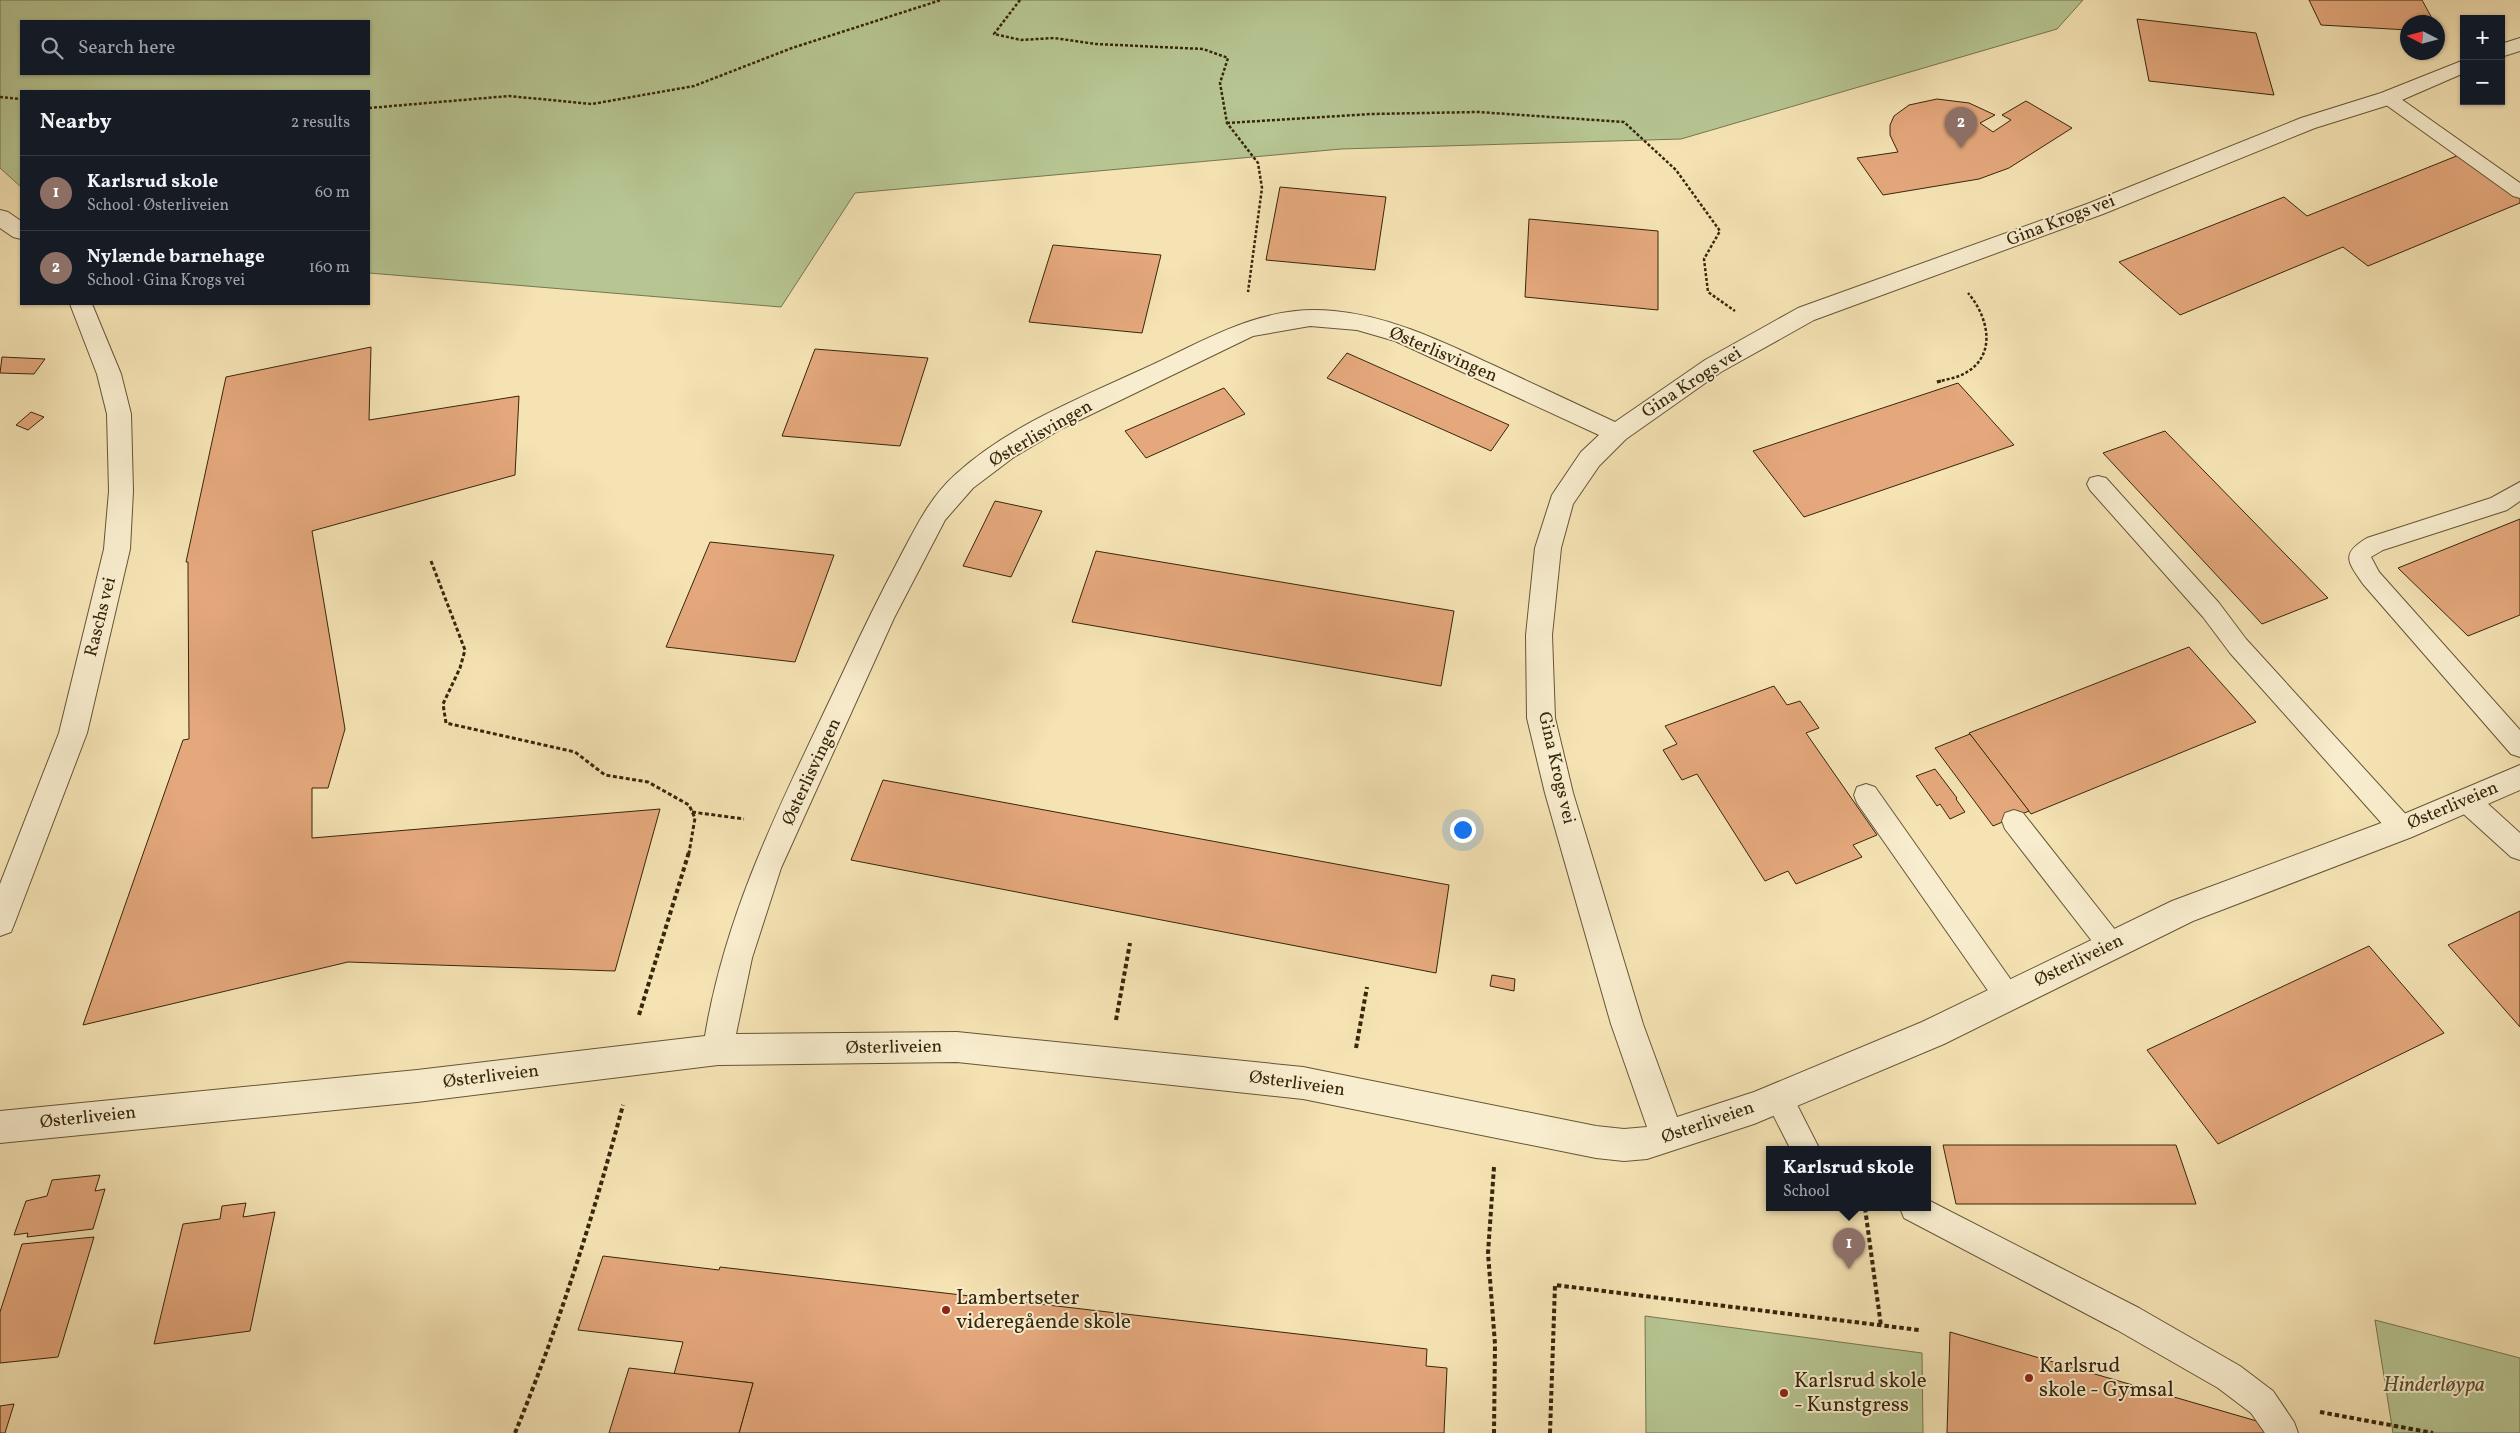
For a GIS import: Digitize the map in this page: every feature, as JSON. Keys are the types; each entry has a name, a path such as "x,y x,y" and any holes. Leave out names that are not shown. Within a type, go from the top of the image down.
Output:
{"street":[{"path":"2505,50 2520,44"},
{"name":"Gina Krogs vei","path":"1667,1138 1649,1081 1627,1024 1559,793 1541,718 1539,635 1548,548 1561,502 1590,458 1617,433 1713,366 1806,314 2095,209 2308,123 2388,98 2460,68"},
{"path":"0,217 20,231"},
{"name":"Raschs vei","path":"0,922 9,878 73,733 117,549 121,491 119,414 109,374 81,305"},
{"name":"Østerlisvingen","path":"718,1050 724,1005 752,904 766,868 882,616 936,513 964,481 1005,450 1054,422 1247,329 1281,320 1312,318 1348,321 1386,330 1425,344 1617,433"},
{"name":"Østerliveien","path":"0,1127 417,1086 718,1050 957,1047 1303,1083 1596,1142 1624,1145 1646,1143 1667,1138 1754,1108 1933,1033 2183,911 2402,828 2520,777"}],"lane":[{"path":"2388,98 2520,192"},
{"path":"2098,484 2211,610 2238,646 2402,828"},
{"path":"2520,490 2499,504 2375,544 2360,553 2360,562 2371,578 2520,746"},
{"path":"1866,794 2008,996"},
{"path":"2467,801 2520,849"},
{"path":"2014,821 2111,945"},
{"path":"1778,1097 1804,1146"},
{"path":"1920,1211 2128,1320 2229,1377 2262,1402 2283,1433"}],"path":[{"path":"370,108 509,96 592,104 694,86 792,48 941,0"},
{"path":"1020,0 994,34 1022,40 1054,38 1096,44 1203,48 1228,58 1220,83 1227,123 1258,163 1262,188 1247,301"},
{"path":"0,97 20,99"},
{"path":"1227,123 1371,114 1478,112 1624,122 1676,170 1720,231 1704,260 1708,292 1738,313"},
{"path":"1937,382 1968,371 1978,362 1984,351 1986,337 1982,311 1942,265"},
{"path":"431,561 465,650 465,660 442,704 442,716 446,723 575,752 606,775 648,782 689,804 696,818 690,850 636,1023"},
{"path":"692,812 748,819"},
{"path":"1116,1021 1130,944"},
{"path":"1355,1054 1366,987"},
{"path":"515,1433 572,1280 605,1176 624,1099"},
{"path":"1494,1164 1488,1253 1495,1344 1494,1433"},
{"path":"1865,1211 1881,1326"},
{"path":"1550,1433 1555,1285 1919,1330"},
{"path":"2262,1402 2390,1423 2433,1433"}],"green space":[{"path":"0,0 2083,0 2057,29 1681,139 1341,149 855,193 781,307 370,273 370,90 20,90 20,186 0,168"},
{"name":"Karlsrud skole - Kunstgress","path":"1645,1316 1922,1353 1923,1433 1646,1433"},
{"name":"Hinderløypa","path":"2375,1320 2520,1358 2520,1433 2393,1433"}],"building":[{"path":"2309,0 2422,0 2430,15 2400,15 2400,30 2321,25"},
{"path":"2137,19 2256,33 2274,95 2149,81"},
{"path":"1937,99 1969,103 1995,115 1980,123 1993,132 2011,120 2002,115 2026,101 2072,128 2009,168 1979,179 1883,195 1857,158 1898,152 1890,135 1890,125 1894,116 1909,105"},
{"path":"2459,155 2520,198 2520,203 2368,266 2343,247 2180,315 2119,262 2284,197 2307,216"},
{"path":"1280,187 1386,197 1375,270 1266,260"},
{"path":"1529,219 1658,231 1658,310 1525,297"},
{"path":"1053,245 1161,255 1142,333 1029,322"},
{"path":"371,347 369,420 519,396 515,475 312,531 345,729 328,788 312,788 312,838 660,809 615,971 348,962 83,1025 183,740 189,739 188,562 186,562 226,377"},
{"path":"815,349 928,358 900,446 782,436"},
{"path":"1347,353 1509,425 1491,451 1327,378"},
{"path":"2,357 45,359 34,374 0,373"},
{"path":"1958,383 2014,445 1804,517 1753,451"},
{"path":"1224,388 1245,414 1146,458 1125,431"},
{"path":"31,412 44,417 28,430 16,425"},
{"path":"2165,431 2328,598 2262,624 2103,453"},
{"path":"995,501 1042,511 1011,577 963,566"},
{"path":"2520,519 2520,615 2468,636 2398,568"},
{"path":"710,542 834,555 795,662 666,647"},
{"path":"1096,551 1454,611 1441,686 1072,622"},
{"path":"2189,647 2256,722 2031,814 1969,733"},
{"path":"1774,686 1787,705 1800,701 1819,728 1806,733 1877,835 1853,845 1862,857 1796,884 1788,871 1765,881 1697,774 1682,780 1663,750 1677,744 1665,726"},
{"path":"1970,734 2029,811 1993,826 1935,748"},
{"path":"1935,769 1965,812 1950,819 1940,804 1937,806 1916,776"},
{"path":"883,780 1449,885 1436,973 851,860"},
{"path":"2520,911 2520,1027 2448,945"},
{"path":"2369,946 2444,1033 2218,1144 2147,1050"},
{"path":"1492,975 1515,979 1514,991 1490,986"},
{"path":"1943,1145 2176,1145 2196,1204 1956,1204"},
{"path":"100,1175 95,1191 105,1189 93,1229 27,1237 28,1233 14,1235 26,1201 47,1196 52,1180"},
{"path":"246,1203 243,1217 275,1212 250,1331 154,1344 183,1224 220,1219 222,1206"},
{"path":"94,1237 58,1357 0,1363 0,1312 22,1244"},
{"path":"603,1256 719,1270 720,1267 1427,1349 1426,1366 1447,1368 1444,1433 739,1433 753,1383 674,1374 683,1342 578,1330"},
{"name":"Karlsrud skole - Gymsal","path":"1950,1332 2267,1424 2268,1433 1947,1433"},
{"path":"629,1368 753,1383 739,1433 609,1433"},
{"path":"14,1404 5,1433 0,1433 0,1406"}],"place":[{"name":"Nylænde barnehage","path":"1961,148"},
{"name":"Karlsrud skole","path":"1849,1269"},
{"name":"Lambertseter videregående skole","path":"946,1310"},
{"name":"Karlsrud skole - Gymsal","path":"2029,1378"},
{"name":"Karlsrud skole - Kunstgress","path":"1784,1393"}]}
